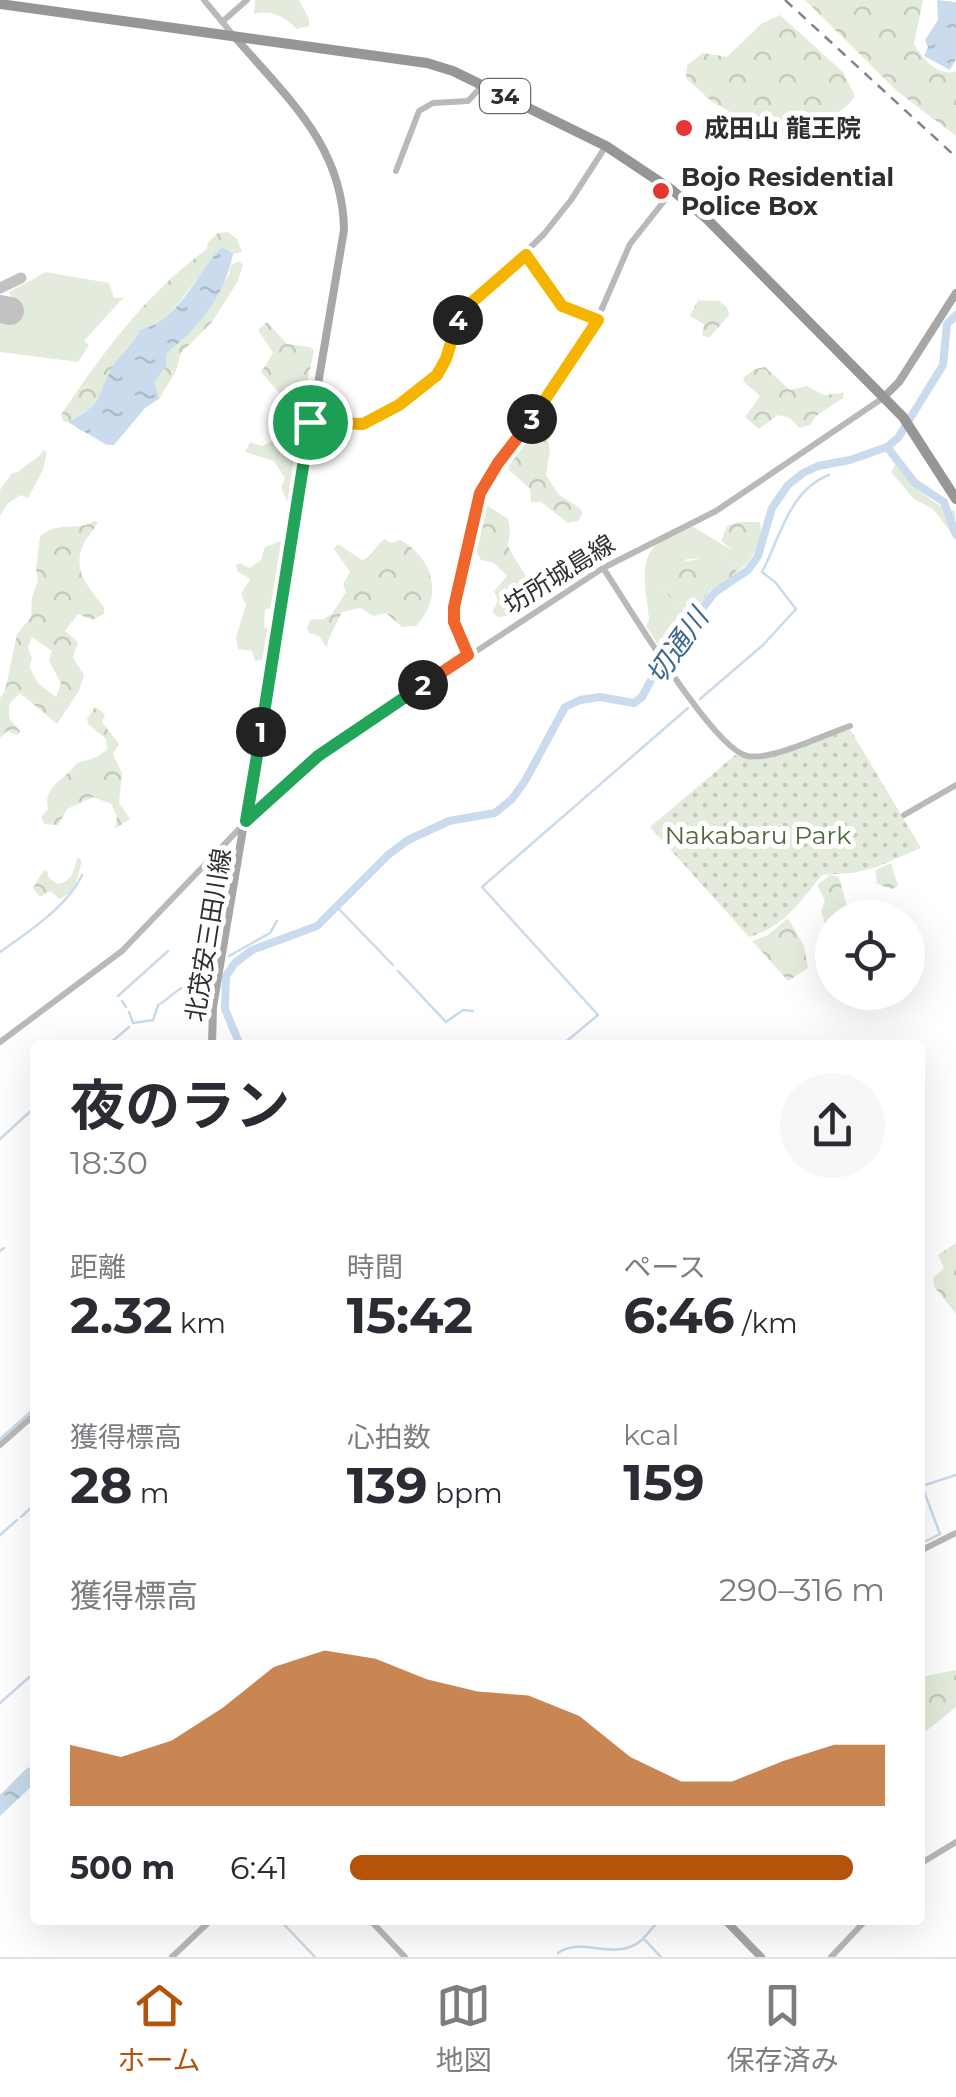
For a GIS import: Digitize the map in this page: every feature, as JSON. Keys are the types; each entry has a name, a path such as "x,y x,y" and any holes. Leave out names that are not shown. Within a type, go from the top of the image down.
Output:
{"highway":[{"name":"34","path":"0,4 427,63 482,85 606,146 708,219 884,397 903,417 956,500"},
{"path":"214,33 222,22"}],"main road":[{"name":"北茂安三田川線","path":"212,1040 213,1006 344,230 341,188 314,131 234,36"},
{"path":"884,397 899,382 956,293"},
{"path":"730,1925 761,1957"}],"street":[{"path":"204,0 234,36"},
{"path":"222,22 246,0"},
{"path":"396,171 419,111 433,103 468,101 482,85"},
{"path":"310,422 363,424 428,384 443,366 461,314 526,255 571,200 606,146"},
{"path":"468,655 454,622 454,607 480,493 598,320 630,244 672,190"},
{"path":"526,255 562,306 598,320"},
{"name":"坊所城島線","path":"0,1042 122,951 246,821 318,756 603,568 716,511 884,397"},
{"path":"603,568 727,745 746,756 770,754 850,726"},
{"path":"904,816 956,785"},
{"path":"0,1444 30,1418"},
{"path":"925,1548 956,1533"},
{"path":"925,1861 956,1842"},
{"path":"172,1957 206,1925"},
{"path":"375,1925 405,1957"},
{"path":"831,1957 861,1925"}],"green space":[{"path":"255,0 299,0 309,26 297,29 277,15 254,14"},
{"path":"805,0 923,0 914,44 936,69 956,72 956,136 898,92"},
{"path":"780,15 843,72 855,96 828,119 772,136 711,101 686,78 687,65 703,53 727,57 761,24"},
{"path":"228,232 237,239 242,252 233,254 221,248 167,318 158,326 140,330 131,349 110,372 99,403 68,422 63,421 61,415 126,326 164,285 207,249 208,242 218,233"},
{"path":"239,261 243,265 237,283 212,322 181,353 176,371 159,399 155,382 166,366 167,353 182,341 229,275 231,265"},
{"path":"46,272 109,283 114,298 124,297 84,341 89,345 78,362 0,352 0,316 9,317 13,308 9,292"},
{"path":"698,300 719,301 727,307 729,315 709,338 702,335 704,324 690,316"},
{"path":"267,322 287,344 314,351 306,387 294,402 287,402 261,372 273,353 258,330"},
{"path":"765,367 790,390 807,386 824,395 843,393 843,398 816,416 810,425 799,428 790,418 778,415 759,429 745,417 760,396 743,378"},
{"path":"548,422 555,430 548,442 546,475 558,494 581,509 578,521 568,523 541,502 531,502 530,489 509,470 509,461"},
{"path":"304,426 290,508 281,487 285,478 274,461 245,452 250,442 262,446"},
{"path":"43,450 47,452 43,470 28,498 21,495 8,503 0,516 0,490 12,473"},
{"path":"895,464 930,499 955,511 956,539 933,509 914,499 891,472"},
{"path":"488,506 508,519 508,546 529,581 534,600 529,608 498,617 492,612 498,601 494,591 507,576 494,563 481,560 476,551 483,509"},
{"path":"98,522 82,546 80,566 85,581 104,607 104,614 92,620 78,614 65,631 78,642 73,658 84,675 79,691 57,724 20,693 9,704 9,718 20,731 18,735 7,731 0,738 0,698 5,691 17,634 31,617 40,536 54,528","holes":["32,637 52,651 49,661 61,683 56,697 38,683 29,666"]},
{"path":"760,522 762,538 755,551 733,551 721,541 727,526"},
{"path":"692,526 733,551 755,551 737,572 726,557 687,559 663,587 687,623 678,638 666,639 659,646 646,626 647,560 661,541"},
{"path":"385,539 391,543 400,540 412,548 427,568 432,591 425,615 416,626 402,627 386,613 374,616 360,608 342,612 327,648 319,636 307,629 310,620 332,614 346,592 343,584 350,572 334,549 338,544 362,560"},
{"path":"284,540 274,608 265,609 264,627 270,630 264,659 255,661 252,651 238,649 236,637 246,605 241,594 250,579 237,571 236,565 250,568 261,560 265,547"},
{"path":"726,557 737,572 710,590 687,623 663,587 661,566"},
{"path":"95,707 105,714 102,722 119,744 113,754 122,773 119,803 130,819 115,829 117,816 111,804 93,797 67,809 58,825 44,824 41,817 48,809 52,789 77,763 97,757 107,749 106,739 88,724"},
{"name":"Nakabaru Park","path":"850,729 921,848 877,867 822,875 782,920 749,937 650,827 735,755 765,758"},
{"path":"78,857 82,861 74,890 60,899 50,891 40,897 33,888 43,871 47,870 49,878 58,884 64,882 71,876"},
{"path":"891,863 898,886 892,889 877,884 875,870"},
{"path":"830,875 839,877 845,900 824,900 817,885"},
{"path":"788,918 804,946 808,968 788,981 752,941 768,935"},
{"path":"956,1243 956,1314 934,1286 933,1278 944,1268 938,1255"},
{"path":"956,1670 956,1707 925,1732 925,1676"}],"water":[{"path":"937,0 956,2 956,59 950,70 924,56 928,47 925,40 938,20"},
{"path":"222,247 233,254 224,283 200,321 167,353 166,366 155,382 159,399 146,407 114,445 105,444 68,422 98,400 115,363 140,330 154,325 177,307"},
{"path":"30,1767 30,1788 0,1816 0,1795"}],"waterway":[{"name":"切通川","path":"238,1040 225,1009 226,976 235,963 252,950 317,926 408,840 449,821 495,813 525,781 565,707 600,697 634,703 642,697 658,667 714,593 748,570 758,556 772,508 788,485 818,466 850,460 887,447 898,438 943,365 947,324 956,315"},
{"path":"887,447 915,483 944,502 956,535"},
{"path":"700,699 763,645 796,609 762,572 795,503 815,482 829,475"},
{"path":"568,1040 598,1015 482,887 688,708"},
{"path":"0,952 57,908 82,875"},
{"path":"336,906 393,965"},
{"path":"229,956 270,933 277,921"},
{"path":"118,996 168,951"},
{"path":"129,1012 133,1023 153,1020 158,1005 204,976 217,963"},
{"path":"398,971 446,1022 463,1010 473,1011"},
{"path":"122,1001 126,1007"},
{"path":"114,1040 129,1027"},
{"path":"0,1139 30,1112"},
{"path":"0,1251 4,1248"},
{"path":"0,1439 30,1412"},
{"path":"925,1485 956,1475"},
{"path":"925,1494 940,1534 925,1542"},
{"path":"21,1517 30,1509"},
{"path":"0,1535 17,1520"},
{"path":"0,1703 30,1676"},
{"path":"285,1925 315,1957"},
{"path":"558,1953 575,1947 630,1947 656,1925"},
{"path":"645,1940 661,1957"}],"taxiway":[{"path":"0,288 21,278"}],"runway":[{"path":"0,309 10,311"}],"railway":[{"path":"785,0 956,157"}],"place":[{"name":"成田山 龍王院","path":"684,128"},
{"name":"Bojo Residential Police Box","path":"661,191"}],"route":[{"path":"526,255 562,306 598,320 525,430 484,482 472,519 454,607 454,622 468,655 318,756 246,821 293,534 310,422 363,424 428,384 443,366 461,314 526,255"}]}
